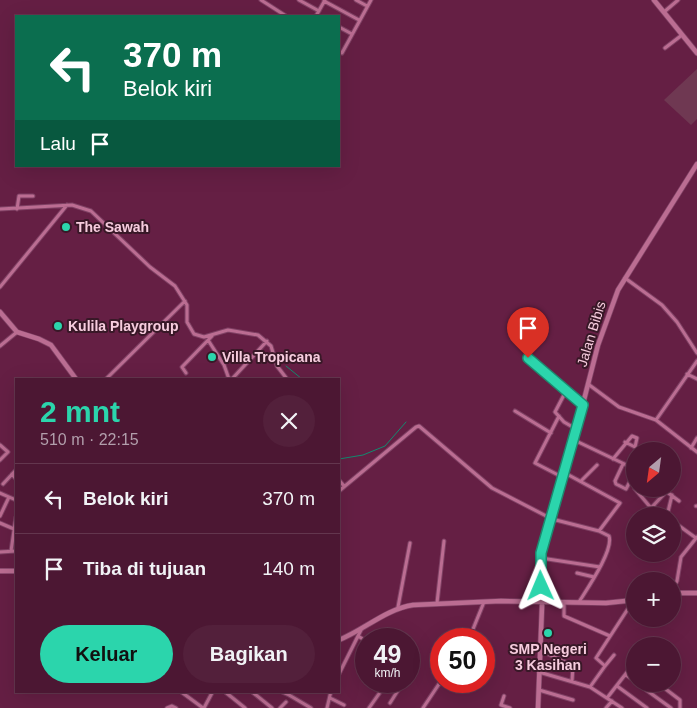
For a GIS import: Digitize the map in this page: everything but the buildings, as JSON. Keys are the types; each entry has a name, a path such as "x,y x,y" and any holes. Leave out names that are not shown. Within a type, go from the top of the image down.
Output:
{"main road":[{"path":"654,0 697,53"},
{"name":"Jalan Bibis","path":"538,708 542,602 541,558 605,320 625,278 697,164"},
{"path":"0,312 17,332 40,339 51,346 75,378"},
{"path":"0,571 15,571"},
{"path":"681,592 697,593"},
{"path":"364,628 398,607 437,603 606,603 626,601"},
{"path":"340,640 355,633"}],"street":[{"path":"261,0 267,2 285,15"},
{"path":"299,0 318,14 324,1 359,20"},
{"path":"356,0 367,6"},
{"path":"340,52 371,0"},
{"path":"664,13 678,0"},
{"path":"340,28 352,34"},
{"path":"666,48 682,35"},
{"path":"17,209 20,196 33,196"},
{"path":"0,287 67,205"},
{"path":"0,209 80,205 97,214 150,267 175,286 185,301 189,328 198,336 212,336 228,330 238,330 258,335 267,341 274,352 276,366 286,378"},
{"path":"625,278 662,305 677,322 697,353"},
{"path":"107,378 185,301"},
{"path":"0,346 17,332"},
{"path":"186,373 182,366 212,336"},
{"path":"208,340 230,378"},
{"path":"232,378 267,341"},
{"path":"528,358 583,405"},
{"path":"656,420 697,361"},
{"path":"687,374 697,380"},
{"path":"588,384 619,406 656,420 697,452"},
{"path":"566,391 555,412 576,429"},
{"path":"515,411 551,433"},
{"path":"559,416 535,464 536,466 582,480 620,503 599,531"},
{"path":"340,490 418,425 492,488 552,519 599,531 610,538 600,567 579,602"},
{"path":"613,459 625,442 634,436 636,442"},
{"path":"690,448 697,438"},
{"path":"574,440 626,466"},
{"path":"0,445 8,452 0,460"},
{"path":"623,464 615,483 625,489 626,488"},
{"path":"582,480 597,465"},
{"path":"3,484 15,471"},
{"path":"12,474 15,478"},
{"path":"340,481 344,486"},
{"path":"0,493 15,500"},
{"path":"0,516 9,497"},
{"path":"642,498 648,507 654,505 660,498"},
{"path":"676,498 679,501"},
{"path":"0,524 14,530"},
{"path":"11,551 15,540 15,524"},
{"path":"678,572 681,557 696,537 681,527"},
{"path":"437,603 444,541"},
{"path":"398,607 410,543"},
{"path":"0,552 15,550"},
{"path":"541,558 600,567"},
{"path":"577,573 594,578"},
{"path":"473,628 484,602"},
{"path":"564,602 564,616 610,636"},
{"path":"605,666 595,659 626,612"},
{"path":"340,672 355,642"},
{"path":"540,650 573,666 572,682"},
{"path":"590,687 614,655"},
{"path":"540,672 590,687 622,708"},
{"path":"607,698 626,675"},
{"path":"618,686 646,708"},
{"path":"539,690 573,700"},
{"path":"650,692 671,708"},
{"path":"670,692 680,700 680,708"},
{"path":"183,693 203,708 210,693"},
{"path":"226,693 245,708"},
{"path":"230,696 233,693"},
{"path":"253,693 272,708"},
{"path":"289,693 311,708"},
{"path":"327,708 331,693"},
{"path":"369,708 380,693"},
{"path":"390,703 396,693"},
{"path":"423,708 433,693"},
{"path":"504,696 500,705 510,708"},
{"path":"330,698 344,705"},
{"path":"606,708 612,701"},
{"path":"280,708 286,702"},
{"path":"167,708 172,706 176,708"}],"shaded area":[{"path":"697,69 697,119 691,125 664,100"}],"waterway":[{"path":"286,366 301,378"},
{"path":"340,459 363,455 385,446 406,422"}],"place":[{"name":"The Sawah","path":"66,227"},
{"name":"Kulila Playgroup","path":"58,326"},
{"name":"Villa Tropicana","path":"212,357"},
{"name":"SMP Negeri 3 Kasihan","path":"548,633"}],"route":[{"path":"528,358 583,405 564,478 541,553 541,586"}]}
